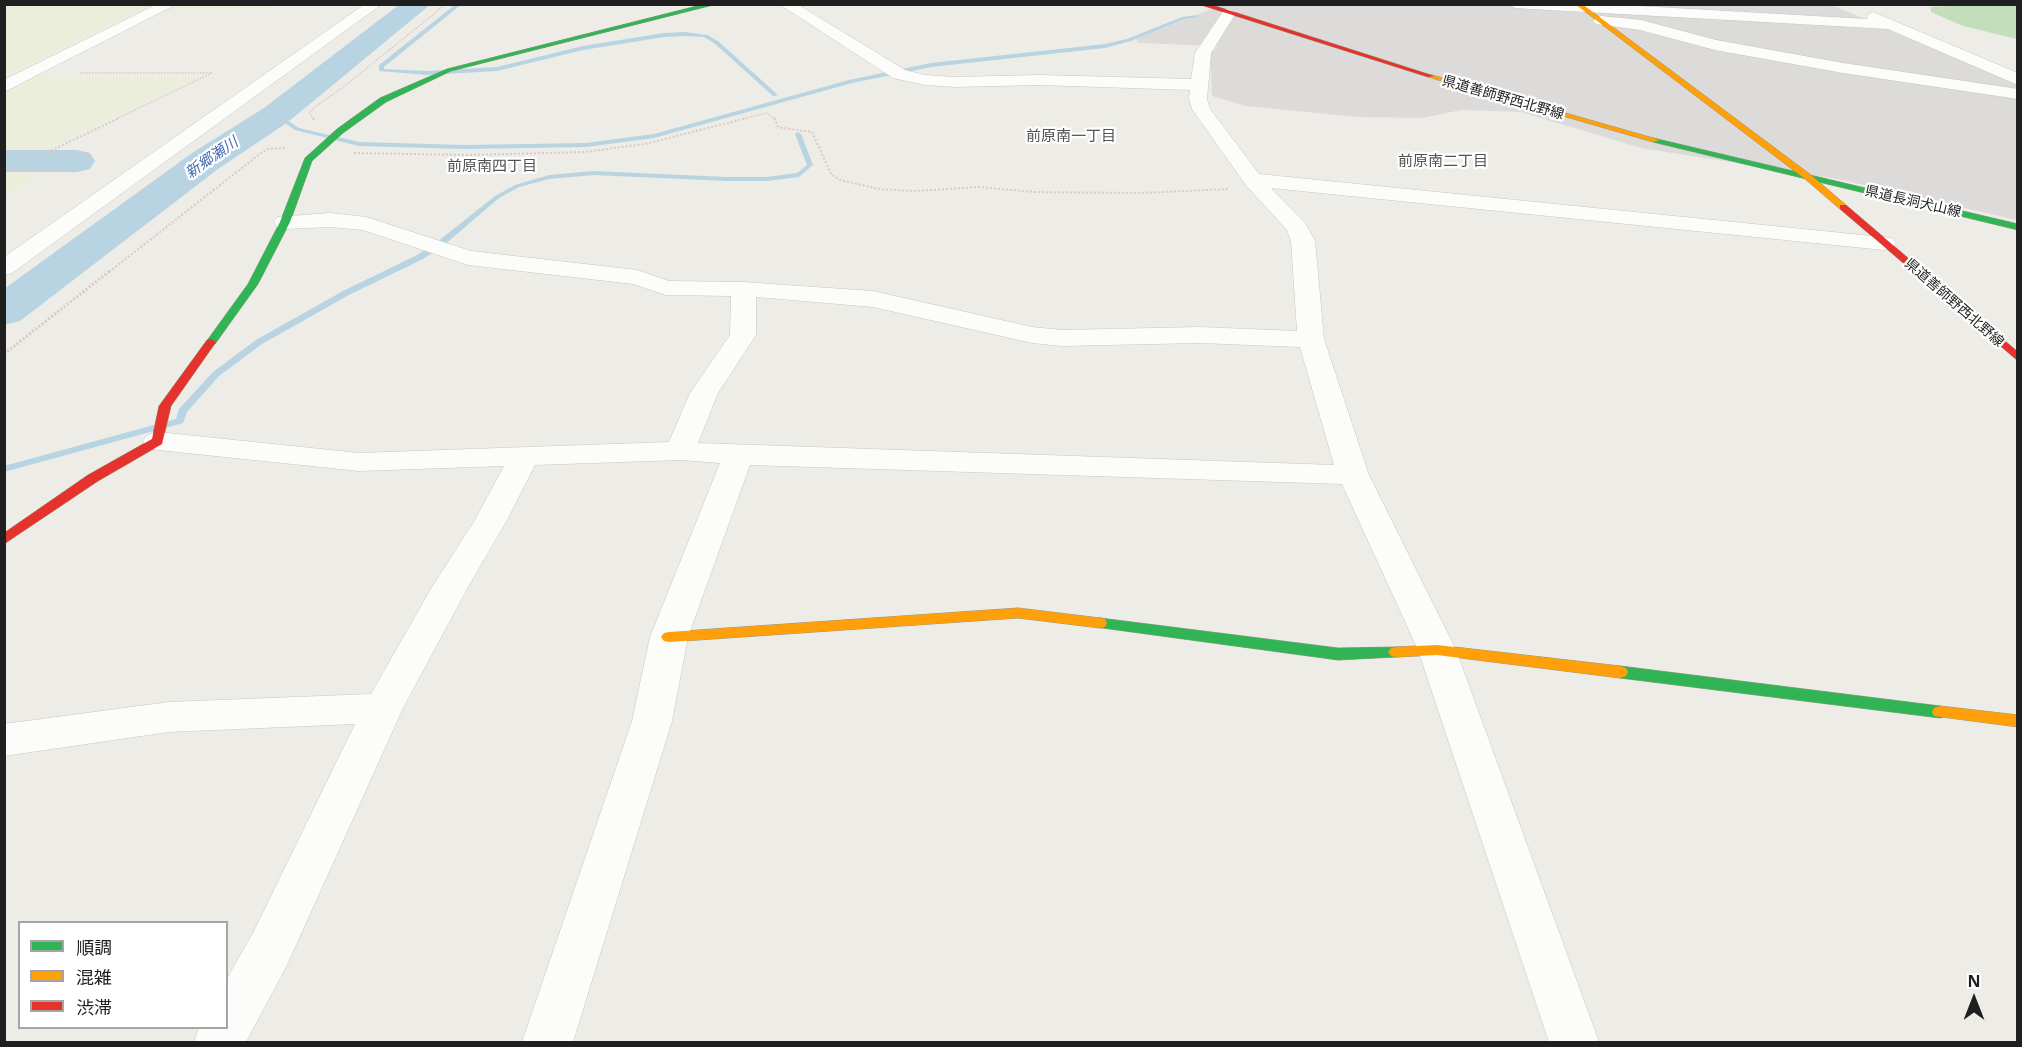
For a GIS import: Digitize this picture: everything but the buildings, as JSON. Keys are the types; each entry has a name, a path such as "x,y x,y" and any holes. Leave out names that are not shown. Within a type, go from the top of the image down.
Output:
{"street":[{"path":"4,87 170,4"},
{"path":"4,268 375,4"},
{"path":"158,441 165,406 253,284 285,222 308,160 338,132 383,100 442,72 714,4"},
{"path":"786,4 893,70 956,82 1039,80 1200,85"},
{"path":"1515,4 1893,25"},
{"name":"県道善師野西北野線","path":"1203,5 1463,87 1703,153 1808,177"},
{"name":"県道善師野西北野線","path":"1581,7 1808,177 2018,358"},
{"path":"1854,9 2018,80"},
{"path":"1226,12 1203,54 1198,99 1201,110 1254,183 1297,228 1303,241 1311,339 1353,475 1437,650 1574,1042"},
{"path":"1601,21 1641,26 1715,45 1843,68 2018,94"},
{"path":"15,60 57,60"},
{"name":"県道長洞犬山線","path":"1808,177 2018,227"},
{"path":"1254,183 1884,243"},
{"path":"285,222 330,220 366,224 468,258 637,277 666,288 743,289 873,299 1042,336 1200,335 1311,339"},
{"path":"680,451 704,393 743,335 743,289"},
{"path":"4,540 93,478 158,441 358,462 680,451 738,455 1353,475"},
{"path":"228,1026 270,949 383,708 450,587 491,520 525,455"},
{"path":"547,1042 652,721 669,638 738,455"},
{"path":"669,638 1018,613 1338,654 1437,650 2018,721"},
{"path":"4,740 169,717 383,708"}],"path":[{"path":"338,132 311,119 309,113 446,4"},
{"path":"31,74 213,73 44,154"},
{"path":"4,354 261,153 279,148 320,148 415,154 584,152 645,144 766,113 775,117 777,126 812,132 831,174 840,180 879,189 914,191 979,188 1034,192 1141,193 1224,190 1254,183"},
{"path":"4,154 92,154"},
{"path":"4,168 70,168"}],"shaded area":[{"path":"1221,5 1832,5 2017,84 2017,220 1838,179 1641,148 1521,112 1461,110 1422,118 1357,117 1246,106 1212,96 1210,54 1218,46 1138,43 1136,39"}],"green space":[{"path":"4,5 281,5 276,8 139,9 9,76 197,78 5,168"},
{"path":"2017,5 2017,39 1963,26 1931,12 1931,7"},
{"path":"5,172 45,173 5,197"}],"waterway":[{"name":"新郷瀬川","path":"4,311 205,161 276,115 418,4"},
{"path":"460,4 381,66 381,70 427,73 497,69 583,48 664,35 685,34 705,36 716,42 775,95"},
{"path":"276,115 297,129 359,144 465,147 586,145 654,136 851,81 931,65 1105,46 1129,40 1184,18 1196,16"},
{"path":"4,469 180,421 182,411 216,374 259,342 346,293 420,257 440,244 497,197 517,186 549,177 594,173 726,179 767,179 799,175 810,165 798,134"},
{"path":"4,161 77,161"}],"traffic: fast":[{"path":"211,342 253,284 285,222 308,160 340,131 383,100 449,70 714,4"},
{"path":"1656,140 2018,227"},
{"path":"1100,623 1338,654 1396,652"},
{"path":"1620,672 1940,712"}],"traffic: slow":[{"path":"1578,4 1808,177 1843,207"},
{"path":"1430,76 1656,140"},
{"path":"669,637 1018,613 1100,623"},
{"path":"1396,652 1437,650 1620,672"},
{"path":"1940,712 2018,721"}],"traffic: jam":[{"path":"1201,4 1430,76"},
{"path":"1843,207 2018,358"},
{"path":"4,540 93,478 158,441 165,406 211,342"}],"district":[{"name":"前原南一丁目","path":"1071,137"},
{"name":"前原南二丁目","path":"1443,162"},
{"name":"前原南四丁目","path":"492,167"}]}
